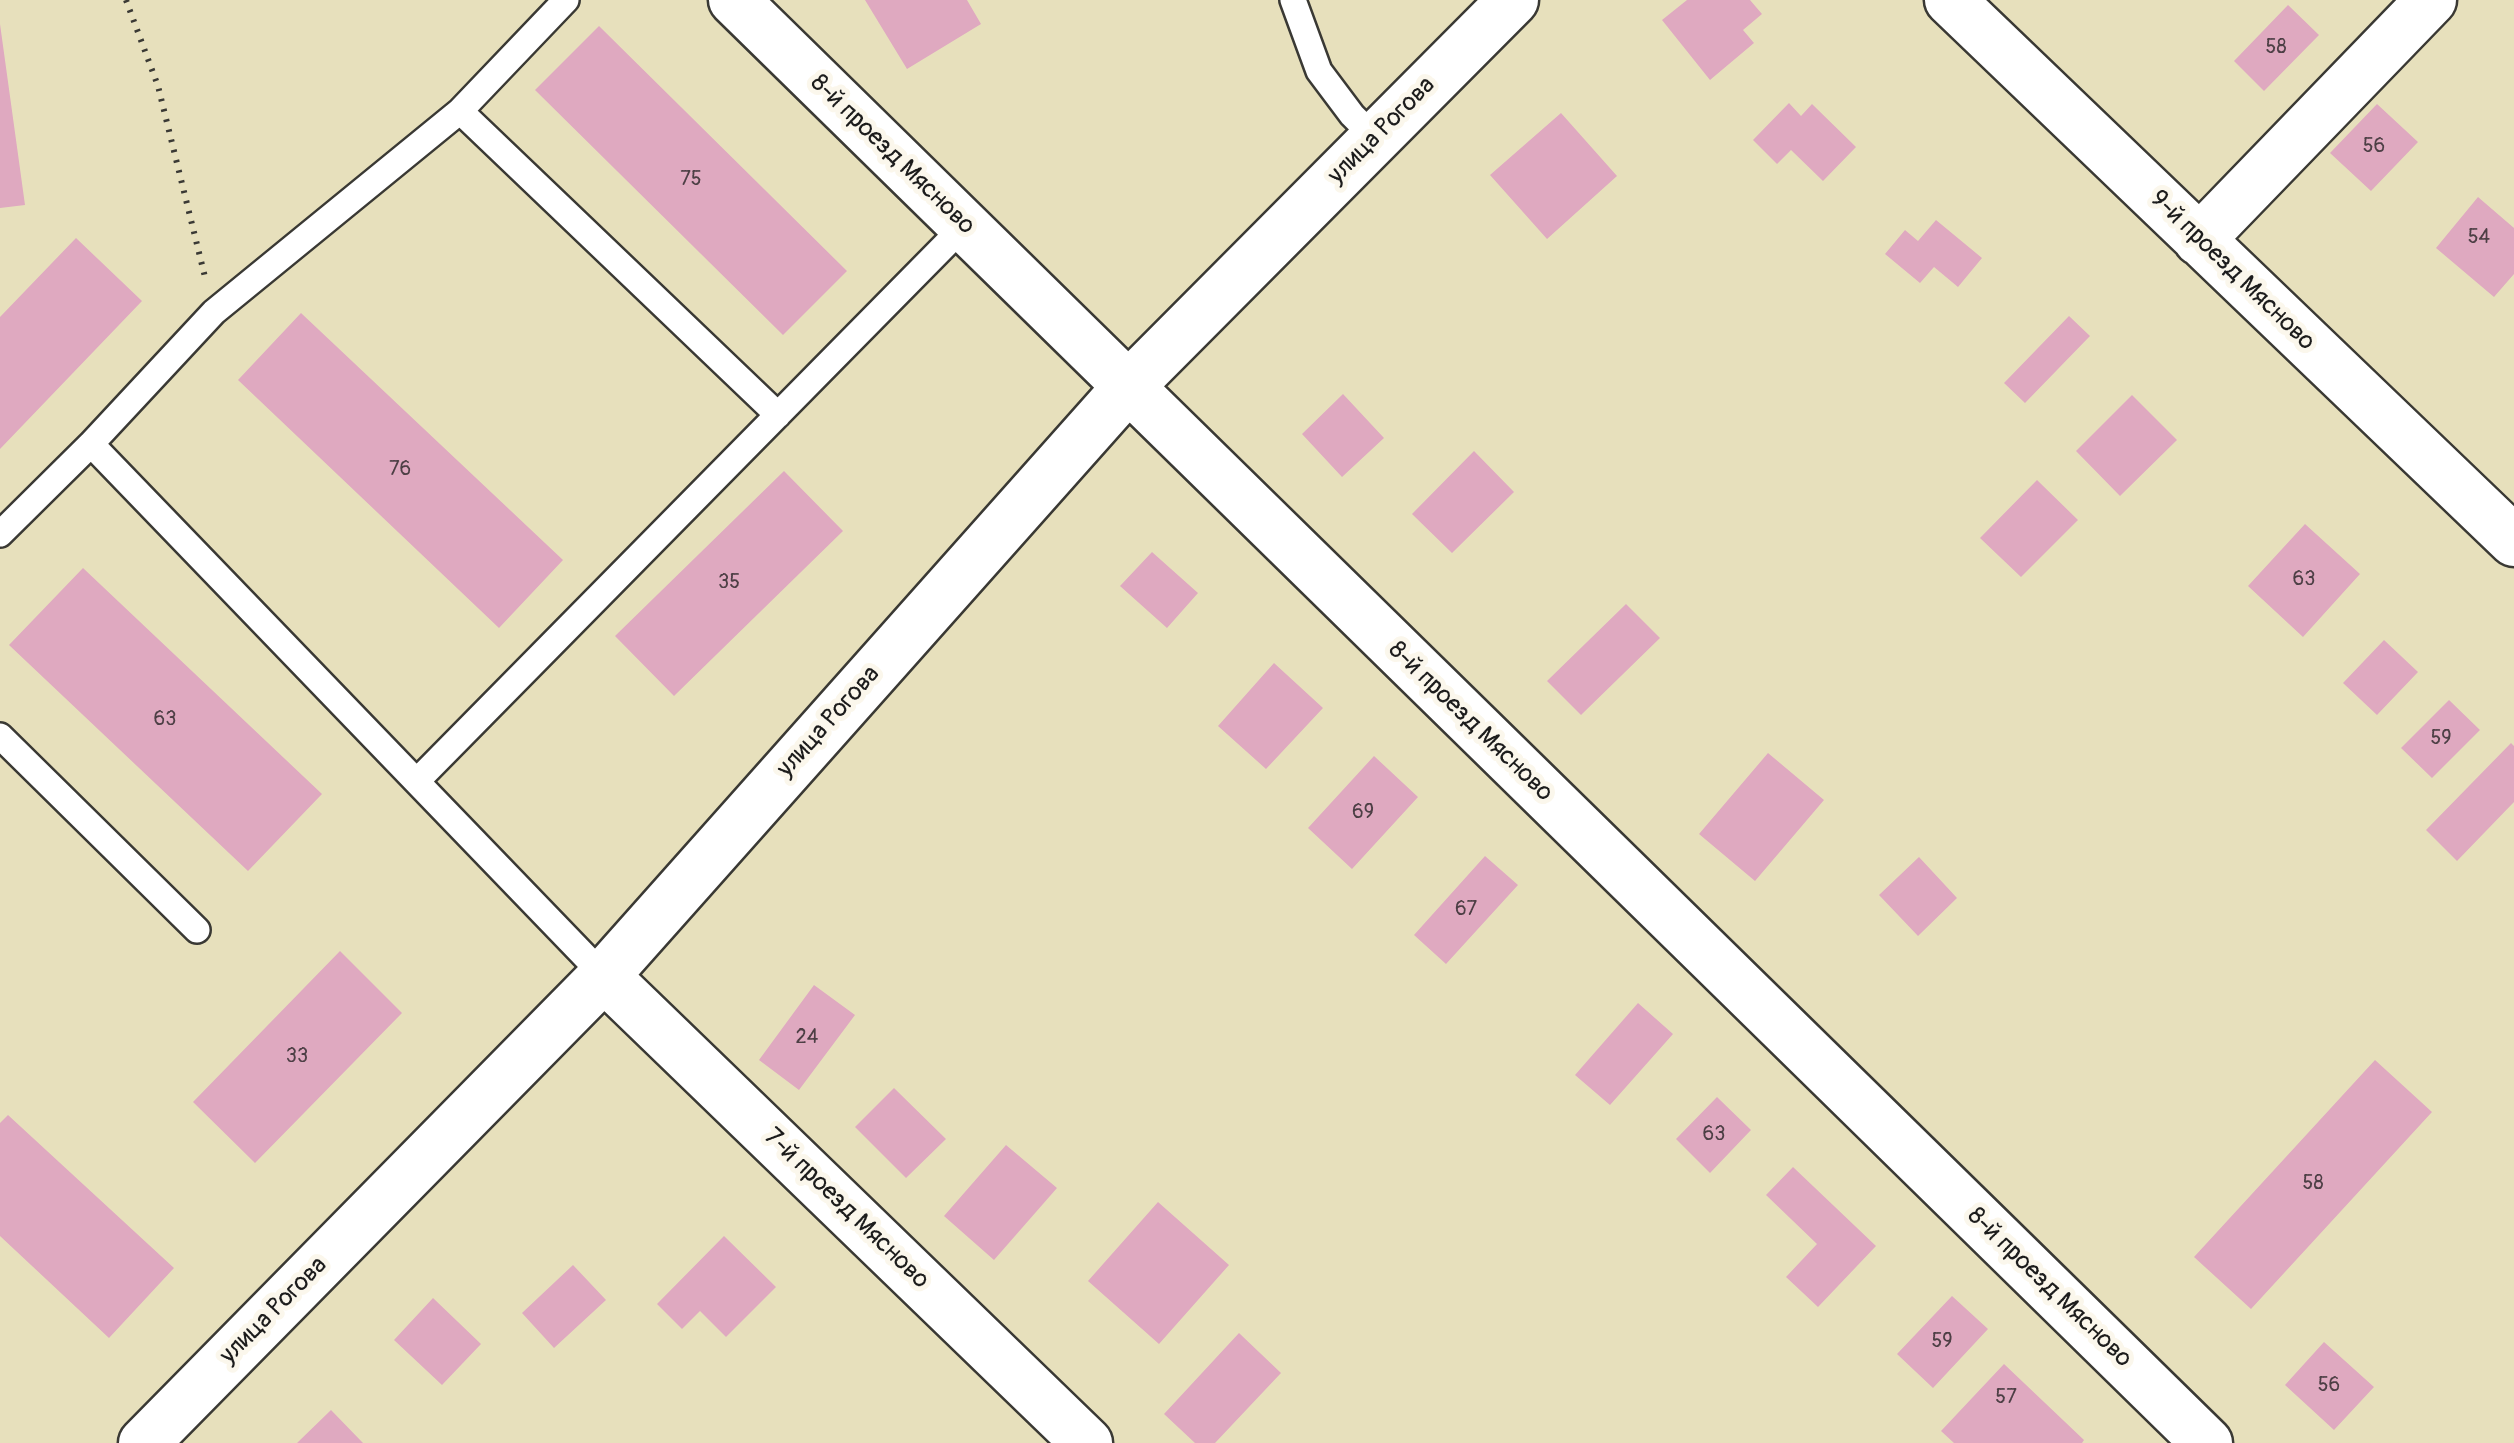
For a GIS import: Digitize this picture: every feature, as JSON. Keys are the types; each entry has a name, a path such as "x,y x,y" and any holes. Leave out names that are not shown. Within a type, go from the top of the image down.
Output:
{"street":[{"name":"8-й проезд Мясново","path":"734,0 2207,1443"},
{"name":"улица Рогова","path":"144,1443 604,976 1128,387 1513,0"},
{"name":"9-й проезд Мясново","path":"1950,0 2514,541"},
{"path":"2200,240 2431,0"},
{"name":"7-й проезд Мясново","path":"604,976 1087,1443"}],"lane":[{"path":"0,534 214,312 460,112 566,0"},
{"path":"1293,0 1319,70 1352,115 1375,138"},
{"path":"460,112 778,415"},
{"path":"417,781 964,226"},
{"path":"90,444 604,976"},
{"path":"0,736 198,930"}],"path":[{"path":"126,0 158,86 214,312"}],"building":[{"path":"865,0 967,0 981,24 907,69"},
{"path":"1687,0 1750,0 1762,14 1743,30 1754,43 1710,80 1662,20"},
{"path":"2288,5 2319,35 2264,91 2234,61"},
{"path":"0,24 25,205 0,208"},
{"path":"599,26 847,271 783,335 535,90"},
{"path":"1789,103 1801,116 1812,104 1856,147 1823,181 1791,150 1777,164 1753,140"},
{"path":"2377,104 2418,142 2371,191 2330,153"},
{"path":"1561,113 1617,176 1547,239 1490,175"},
{"path":"2478,197 2514,228 2514,274 2494,297 2436,248"},
{"path":"1936,220 1982,258 1958,287 1934,267 1920,283 1885,254 1905,230 1918,241"},
{"path":"76,238 142,301 0,449 0,317"},
{"path":"301,313 563,560 499,628 238,380"},
{"path":"2069,316 2090,336 2025,403 2004,383"},
{"path":"1343,394 1384,438 1342,477 1302,434"},
{"path":"2132,395 2177,440 2120,496 2076,451"},
{"path":"1474,451 1514,492 1452,553 1412,514"},
{"path":"784,471 843,531 674,696 615,636"},
{"path":"2037,480 2078,520 2021,577 1980,538"},
{"path":"2305,524 2360,574 2303,637 2248,586"},
{"path":"1152,552 1198,593 1167,628 1120,586"},
{"path":"83,568 322,794 248,871 9,645"},
{"path":"1626,604 1660,638 1581,715 1547,681"},
{"path":"2384,640 2418,672 2377,715 2343,683"},
{"path":"1274,663 1323,708 1266,769 1218,726"},
{"path":"2449,700 2480,730 2432,778 2401,748"},
{"path":"2511,743 2514,802 2457,861 2426,830"},
{"path":"1768,753 1824,800 1755,881 1699,834"},
{"path":"1374,756 1418,797 1352,869 1308,828"},
{"path":"1485,856 1518,885 1446,964 1414,935"},
{"path":"1919,857 1957,898 1918,936 1879,895"},
{"path":"340,951 402,1013 255,1163 193,1102"},
{"path":"814,985 855,1015 799,1090 759,1060"},
{"path":"1638,1003 1673,1034 1610,1105 1575,1075"},
{"path":"2375,1060 2432,1112 2251,1309 2194,1257"},
{"path":"894,1088 946,1139 906,1178 855,1127"},
{"path":"1717,1097 1751,1130 1710,1173 1676,1139"},
{"path":"8,1115 174,1268 109,1338 0,1236 0,1123"},
{"path":"1006,1145 1057,1188 994,1260 944,1216"},
{"path":"1793,1167 1876,1246 1818,1307 1786,1277 1817,1244 1766,1195"},
{"path":"1158,1202 1229,1265 1159,1344 1088,1281"},
{"path":"724,1236 776,1287 726,1337 700,1311 682,1329 657,1304"},
{"path":"573,1265 606,1300 554,1348 522,1313"},
{"path":"1952,1296 1988,1329 1933,1388 1897,1354"},
{"path":"433,1298 481,1344 442,1385 394,1340"},
{"path":"1239,1333 1281,1373 1215,1443 1195,1443 1164,1414"},
{"path":"2324,1342 2374,1387 2334,1430 2285,1385"},
{"path":"2004,1364 2084,1440 2082,1443 1954,1443 1941,1431"},
{"path":"331,1410 363,1443 297,1443"}]}
